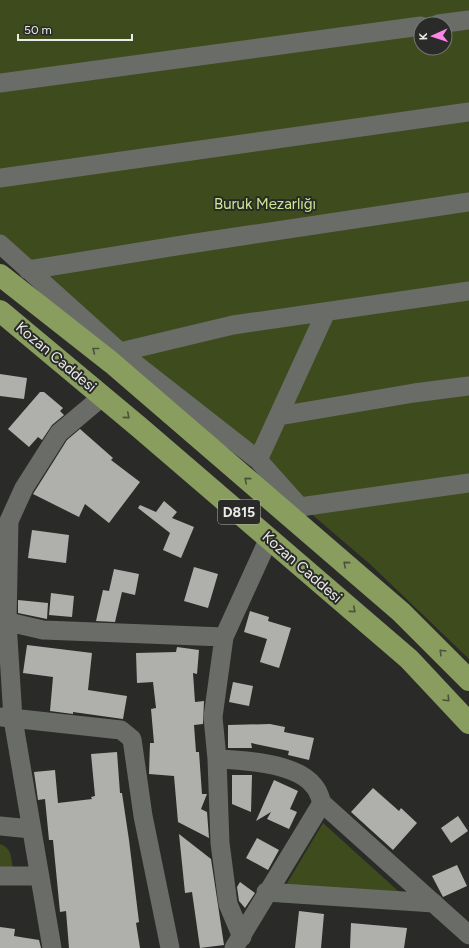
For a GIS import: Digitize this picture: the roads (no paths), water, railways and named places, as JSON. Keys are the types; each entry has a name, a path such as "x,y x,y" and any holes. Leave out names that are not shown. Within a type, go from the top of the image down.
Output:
{"highway":[{"name":"Kozan Caddesi","path":"0,275 112,363 389,601 469,680"},
{"name":"Kozan Caddesi","path":"0,310 103,396 409,659 469,723"}],"street":[{"path":"453,22 469,20"},
{"path":"0,83 413,27"},
{"path":"0,178 469,112"},
{"path":"28,270 469,202"},
{"path":"0,244 120,352 258,460 300,507 469,483"},
{"path":"120,352 233,325 469,291"},
{"path":"258,460 326,312"},
{"path":"279,416 414,393 469,386"},
{"path":"52,948 31,829 6,718 3,621 5,518 58,433 103,396"},
{"path":"238,942 228,904 222,858 217,758 213,717 224,637 269,538"},
{"path":"3,621 43,630 224,637"},
{"path":"6,718 121,730 132,739 143,816 170,948"},
{"path":"217,758 252,760 300,773 315,786 322,803 469,935"},
{"path":"238,942 266,892 322,803"},
{"path":"0,826 31,829"},
{"path":"0,876 40,876"},
{"path":"266,892 434,903"}],"park label":[{"name":"Buruk Mezarlığı","path":"265,204"}]}
